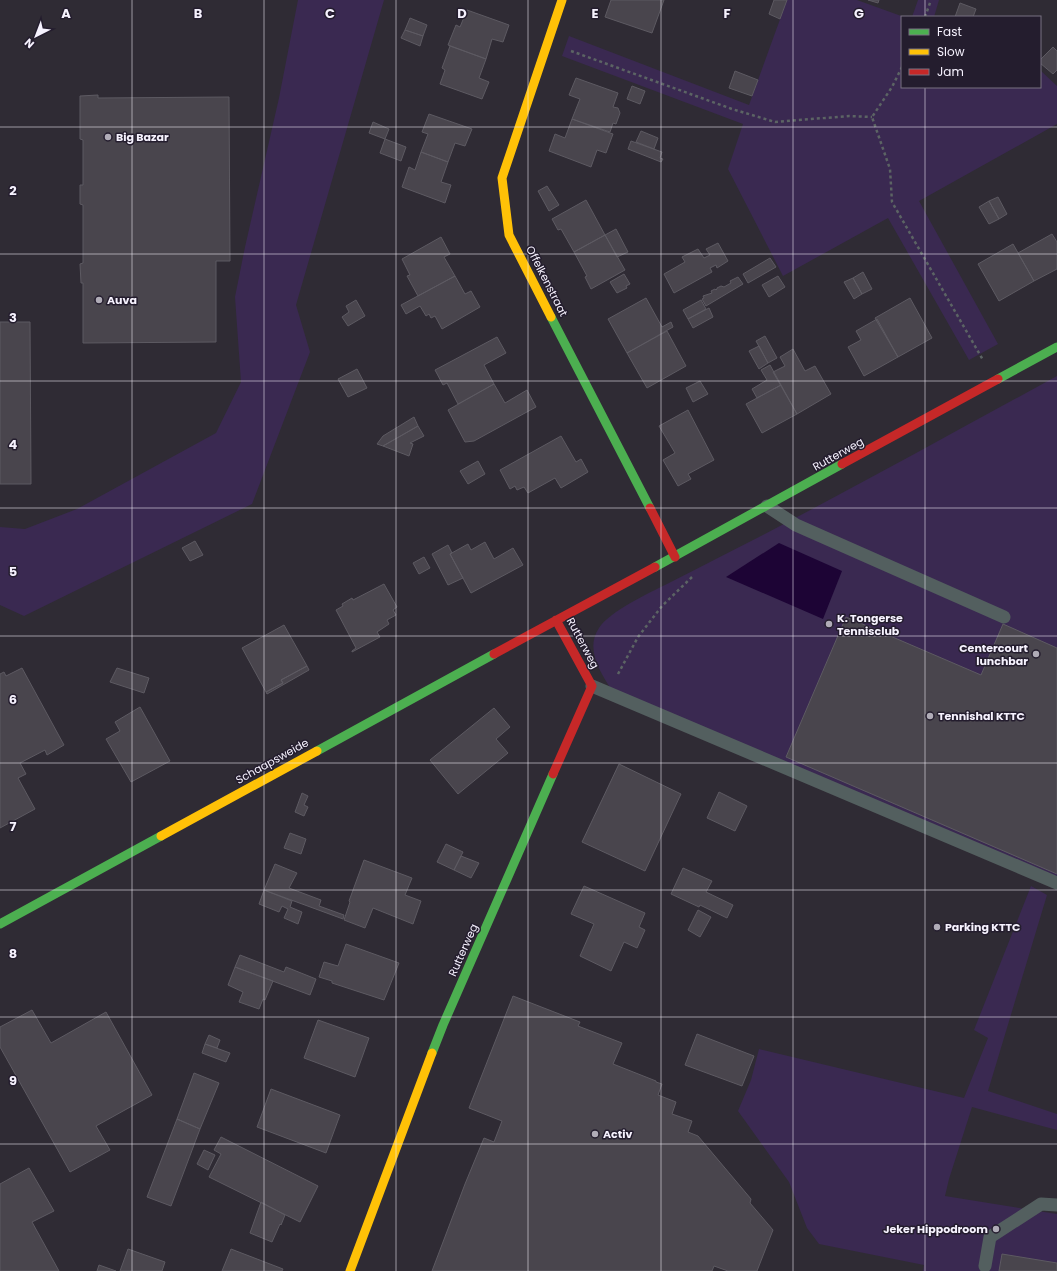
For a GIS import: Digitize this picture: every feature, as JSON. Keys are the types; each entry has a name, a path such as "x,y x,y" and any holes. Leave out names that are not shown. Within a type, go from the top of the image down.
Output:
{"street":[{"name":"Offelkenstraat","path":"562,0 502,178 509,235 675,557"},
{"name":"Rutterweg","path":"350,1271 443,1025 592,686 556,620 675,557 1057,347"},
{"name":"Schaapsweide","path":"0,924 556,620"}],"lane":[{"path":"767,506 796,525 1004,617"},
{"path":"592,686 1057,883"},
{"path":"986,1266 990,1237 1041,1204 1057,1205"}],"path":[{"path":"925,16 931,0"},
{"path":"547,43 732,109 775,122 849,116 872,117"},
{"path":"872,117 892,87 901,69"},
{"path":"872,117 890,169 892,202 995,381"},
{"path":"592,686 617,674 638,637 662,606 697,573"}],"shaded area":[{"path":"298,0 384,0 296,305 310,352 252,504 24,616 0,605 0,527 25,529 77,509 216,433 241,382 235,297 279,98"},
{"path":"787,0 857,0 901,16 901,88 1041,88 1041,71 1057,86 1057,124 919,201 998,344 969,360 888,218 783,276 728,169 743,124 562,56 569,36 749,105"},
{"path":"918,0 939,0 934,16 912,16"},
{"name":"K. Tongerse Tennisclub","path":"1057,376 1057,877 611,689 599,668 593,644 599,628 612,615 640,597 834,498"},
{"path":"779,543 842,571 823,619 726,577"},
{"path":"1031,886 1047,895 988,1091 1057,1114 1057,1130 972,1107 945,1196 1057,1214 1057,1271 923,1271 924,1265 819,1244 807,1228 789,1182 738,1111 751,1080 759,1049 964,1098 988,1038 974,1030"}],"building":[{"path":"611,0 664,0 652,33 605,17"},
{"path":"774,0 787,0 780,19 769,14"},
{"path":"868,0 879,0 878,3"},
{"path":"960,3 976,9 973,16 955,16"},
{"path":"467,10 509,25 503,42 492,39 486,59 448,45 456,25 460,27"},
{"path":"410,18 427,25 423,36 405,30"},
{"path":"405,30 423,36 420,46 401,38"},
{"path":"450,46 486,59 479,78 489,82 482,99 440,84 445,70 442,68"},
{"path":"1053,47 1057,51 1057,70 1053,74 1041,64 1041,59"},
{"path":"735,71 758,80 752,96 729,88"},
{"path":"576,78 618,93 613,107 618,108 620,113 616,124 613,123 610,132 572,119 580,99 569,95"},
{"path":"632,86 645,91 640,104 627,99"},
{"path":"98,95 98,98 229,97 230,261 216,261 216,342 83,343 83,283 81,283 80,264 83,263 83,205 80,204 80,185 83,185 83,140 80,139 80,96"},
{"path":"429,114 472,129 465,146 455,143 448,162 421,152 428,134 422,132"},
{"path":"572,119 613,134 606,153 597,150 591,167 549,151 555,134 565,138"},
{"path":"373,122 389,129 385,139 369,133"},
{"path":"641,131 658,138 654,149 636,142"},
{"path":"385,139 406,147 401,161 380,153"},
{"path":"631,141 662,152 660,158 663,159 661,162 628,149"},
{"path":"421,152 448,162 441,182 451,185 445,203 402,187 409,167 415,170"},
{"path":"547,186 559,205 549,211 538,191"},
{"path":"998,197 1007,214 999,219 989,201"},
{"path":"586,200 605,235 574,252 561,229 558,230 552,219"},
{"path":"989,201 999,219 989,224 979,207"},
{"path":"616,229 628,252 617,257 605,235"},
{"path":"1052,234 1057,242 1057,269 1034,281 1018,253"},
{"path":"605,235 625,270 591,289 585,277 587,276 574,252"},
{"path":"441,237 450,254 444,257 455,276 418,296 407,276 410,275 402,259"},
{"path":"718,243 728,261 717,268 716,265 710,268 712,272 674,293 664,274 685,262 682,257 698,249 704,258 710,255 706,249"},
{"path":"1013,244 1034,281 999,301 978,264"},
{"path":"770,258 776,267 748,283 743,274"},
{"path":"863,272 872,289 862,294 853,278"},
{"path":"624,274 630,284 626,286 627,288 617,293 610,282"},
{"path":"455,276 465,294 471,291 480,307 442,329 435,316 431,318 429,314 426,316 420,306 406,314 401,305"},
{"path":"778,276 785,287 769,297 762,285"},
{"path":"738,277 743,284 706,306 702,299 704,298 703,296 712,293 711,291 716,290 721,286 724,287 731,283 730,281"},
{"path":"853,278 862,294 854,299 844,282"},
{"path":"646,298 662,327 671,322 673,327 627,353 608,319"},
{"path":"910,298 932,338 898,357 875,318"},
{"path":"356,300 365,316 348,326 342,317 349,312 346,306"},
{"path":"701,300 706,309 688,319 683,310"},
{"path":"709,308 713,317 693,328 688,319"},
{"path":"877,319 898,357 864,376 848,347 861,340 856,331"},
{"path":"0,322 30,322 31,484 0,484"},
{"path":"667,331 686,366 647,388 627,353"},
{"path":"765,336 777,358 768,363 756,341"},
{"path":"497,337 506,353 484,365 494,384 458,404 447,383 443,385 435,370"},
{"path":"759,346 768,363 759,369 749,351"},
{"path":"793,349 805,371 815,366 831,394 797,414 773,372 785,366 780,357"},
{"path":"770,365 781,385 757,398 752,389 767,380 761,370"},
{"path":"357,369 367,388 348,397 338,379"},
{"path":"700,381 708,394 693,402 686,388"},
{"path":"494,384 505,403 527,390 536,407 474,441 465,442 448,410"},
{"path":"781,385 797,414 762,433 746,404"},
{"path":"688,410 714,460 688,474 691,479 678,486 663,460 675,453 659,426"},
{"path":"414,417 418,426 383,446 377,444 383,436"},
{"path":"418,426 424,436 410,443 413,444 409,456 383,446"},
{"path":"561,436 576,462 581,459 588,472 561,488 555,478 528,493 524,487 517,490 515,486 510,489 500,470"},
{"path":"478,461 485,474 468,484 460,471"},
{"path":"195,541 203,555 190,561 182,548"},
{"path":"485,542 494,559 513,548 523,565 471,593 450,554 468,544 471,550"},
{"path":"448,545 452,553 450,554 463,578 448,585 432,554"},
{"path":"424,557 430,568 419,574 413,563"},
{"path":"384,584 397,607 393,610 396,615 387,620 389,624 377,632 380,637 352,652 356,648 336,610 352,598 353,600"},
{"name":"Tennishal KTTC","path":"846,617 981,675 1003,624 1057,648 1057,874 786,757"},
{"path":"284,625 307,666 281,680 283,683 266,692 242,648"},
{"path":"307,666 309,670 267,694 266,692 283,683 281,680"},
{"path":"22,668 64,745 47,755 45,750 20,763 26,774 18,778 35,809 0,828 0,674 4,672 6,676"},
{"path":"117,668 149,678 144,693 110,682"},
{"path":"140,707 170,761 131,782 106,739 120,731 115,722"},
{"path":"494,708 510,727 496,739 508,753 458,794 430,760"},
{"path":"619,764 681,794 645,871 582,842"},
{"path":"719,792 747,806 735,831 707,818"},
{"path":"302,793 308,796 304,805 308,807 304,816 295,812"},
{"path":"290,833 306,839 301,854 284,848"},
{"path":"446,844 463,852 454,870 437,862"},
{"path":"461,856 479,863 471,878 454,870"},
{"path":"364,860 412,878 405,895 421,901 413,924 373,908 365,928 344,920 350,902 349,901"},
{"path":"275,864 297,873 289,888 321,900 319,906 344,915 343,919 264,890"},
{"path":"683,868 712,881 706,892 733,905 727,918 700,905 699,907 671,894"},
{"path":"584,886 645,913 639,927 645,930 637,948 624,942 611,971 580,956 594,924 571,914"},
{"path":"264,890 292,901 290,907 302,912 298,924 284,918 288,909 282,906 279,912 259,904"},
{"path":"698,910 711,917 700,937 688,930"},
{"path":"346,944 399,963 384,1000 332,983 332,981 319,977 324,962 338,966"},
{"path":"240,955 284,972 286,967 316,979 310,995 235,967"},
{"path":"235,967 273,981 265,1000 263,999 259,1009 239,1002 243,992 228,985"},
{"name":"Activ","path":"513,996 580,1022 578,1026 622,1043 613,1064 662,1084 658,1095 676,1102 672,1114 692,1121 688,1132 698,1136 751,1199 750,1203 773,1230 757,1271 728,1271 714,1266 712,1271 432,1271 484,1138 494,1142 502,1121 469,1108"},
{"path":"32,1010 51,1043 106,1012 152,1095 96,1126 110,1150 70,1172 0,1047 0,1027"},
{"path":"318,1020 369,1038 355,1077 304,1058"},
{"path":"697,1034 754,1056 742,1086 685,1065"},
{"path":"209,1035 220,1040 217,1048 205,1044"},
{"path":"205,1044 230,1053 226,1062 202,1053"},
{"path":"194,1073 219,1083 200,1129 177,1119"},
{"path":"271,1089 340,1115 326,1153 257,1127"},
{"path":"177,1119 200,1129 171,1206 147,1197"},
{"path":"221,1137 318,1186 300,1222 209,1177 221,1154 214,1150"},
{"path":"204,1150 215,1155 208,1170 197,1164"},
{"path":"29,1168 54,1211 32,1222 59,1271 0,1271 0,1184"},
{"path":"261,1202 285,1215 272,1242 250,1233"},
{"path":"128,1249 165,1262 162,1271 120,1271"},
{"path":"231,1249 283,1269 282,1271 222,1271"},
{"path":"1002,1254 1057,1263 1057,1271 999,1271"},
{"path":"99,1265 116,1271 97,1271"}],"traffic: fast":[{"path":"551,317 650,508"},
{"path":"998,379 1057,347"},
{"path":"655,567 842,464"},
{"path":"317,751 494,654"},
{"path":"432,1053 553,774"},
{"path":"0,924 161,836"}],"traffic: slow":[{"path":"551,317 509,235 502,178 562,0"},
{"path":"161,836 317,751"},
{"path":"350,1271 432,1053"}],"traffic: jam":[{"path":"842,464 998,379"},
{"path":"650,508 675,557"},
{"path":"494,654 655,567"},
{"path":"553,774 592,686 556,620"}],"place":[{"name":"Big Bazar","path":"108,137"},
{"name":"Auva","path":"99,300"},
{"name":"K. Tongerse Tennisclub","path":"829,624"},
{"name":"Centercourt lunchbar","path":"1036,654"},
{"name":"Tennishal KTTC","path":"930,716"},
{"name":"Parking KTTC","path":"937,927"},
{"name":"Activ","path":"595,1134"},
{"name":"Jeker Hippodroom","path":"996,1229"}]}
